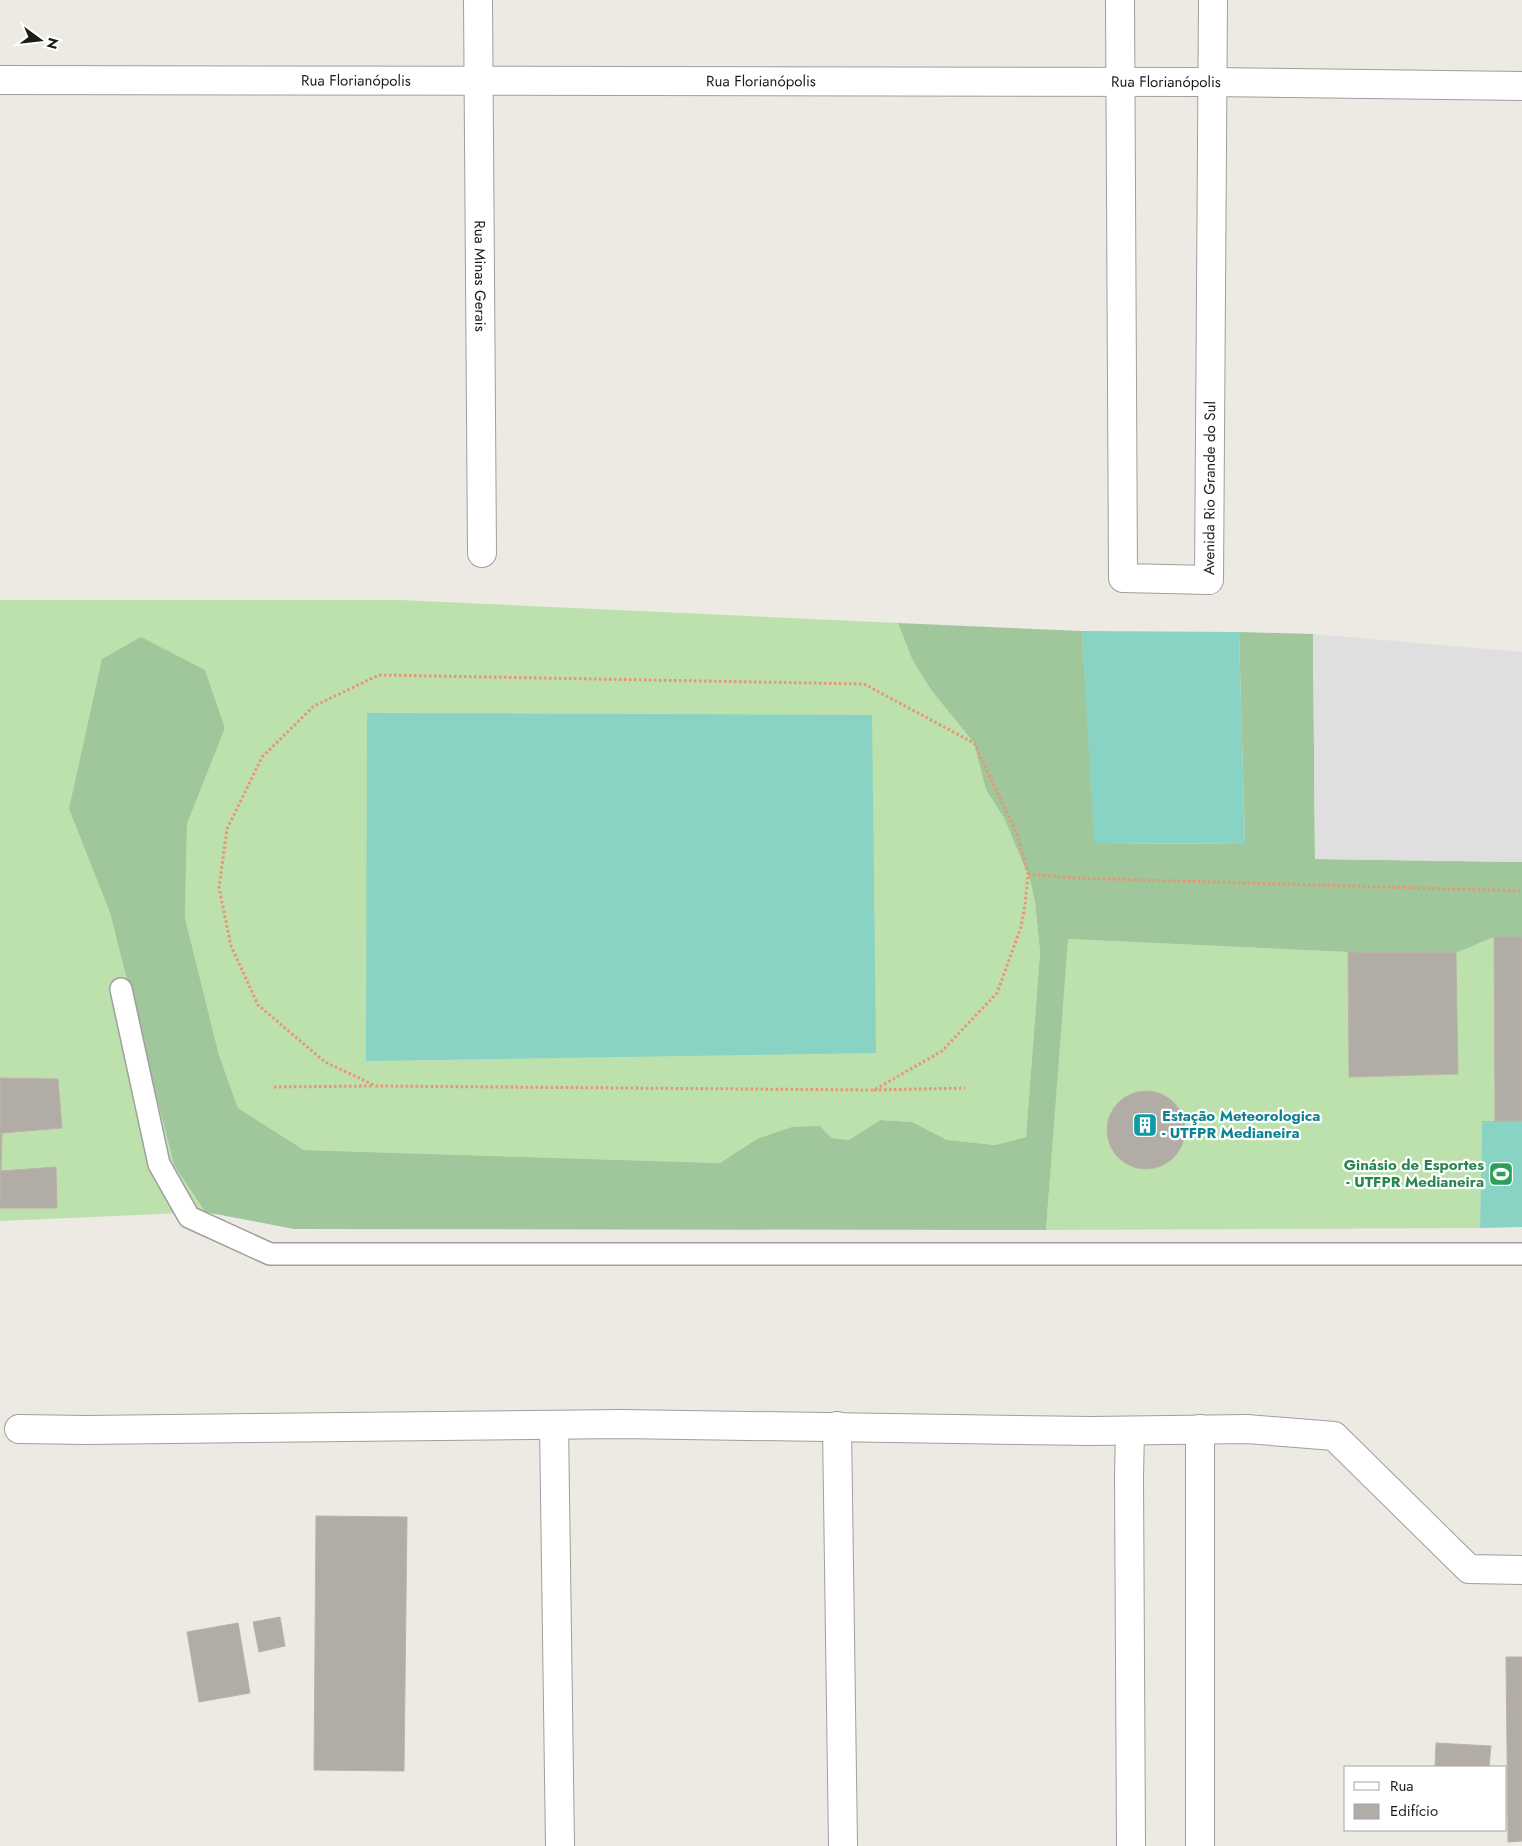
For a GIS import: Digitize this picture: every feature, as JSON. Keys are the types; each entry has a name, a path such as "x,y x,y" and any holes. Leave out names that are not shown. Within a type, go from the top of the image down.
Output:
{"street":[{"name":"Rua Minas Gerais","path":"478,0 482,553"},
{"name":"Avenida Rio Grande do Sul","path":"1120,0 1123,578 1209,580 1213,0"},
{"name":"Rua Florianópolis","path":"0,80 1213,82 1522,86"},
{"path":"554,1424 560,1846"},
{"path":"19,1429 86,1430 554,1424 1130,1431 1247,1429 1334,1436 1470,1569 1522,1570"},
{"path":"837,1426 843,1846"},
{"path":"1200,1429 1200,1846"},
{"path":"1130,1431 1131,1846"}],"lane":[{"path":"121,989 160,1164 189,1217 270,1254 1522,1254"}],"path":[{"path":"376,1086 325,1062 258,1005 230,946 219,888 227,829 262,757 314,706 378,675 864,684 974,743 1017,834 1028,874 1021,926 997,993 942,1051 874,1090"},
{"path":"1028,874 1073,878 1522,891"},
{"path":"274,1087 376,1086 874,1090 965,1088"}],"green space":[{"path":"0,600 400,600 898,623 912,659 931,690 974,743 986,790 1004,818 1030,880 1035,902 1040,952 1026,1137 995,1145 947,1140 912,1122 880,1120 849,1140 832,1138 820,1126 757,1140 720,1163 304,1150 238,1108 219,1055 185,918 187,824 225,728 205,670 69,809 110,913 174,1165 205,1212 0,1221"},
{"path":"898,623 1082,631 1095,843 1245,844 1239,632 1313,634 1315,859 1522,862 1522,937 1494,937 1456,953 1348,952 1068,939 1046,1230 294,1229 205,1212 174,1165 110,913 69,809 102,659 141,637 205,670 225,728 187,824 185,918 219,1055 238,1108 304,1150 720,1163 757,1139 792,1127 820,1126 832,1138 849,1140 880,1120 912,1122 947,1140 995,1145 1026,1137 1040,952 1035,902 1030,880 1004,818 986,790 974,743 931,690 912,659"},
{"path":"1494,937 1495,1121 1482,1121 1480,1228 1046,1230 1067,939 1348,952 1349,1077 1458,1074 1456,953"}],"shaded area":[{"path":"1082,631 1239,632 1245,844 1094,843"},
{"path":"1313,634 1522,652 1522,862 1315,859"},
{"path":"367,713 872,715 876,1053 366,1061"},
{"name":"Ginásio de Esportes - UTFPR Medianeira","path":"1482,1121 1522,1121 1522,1227 1480,1228"}],"building":[{"path":"1494,937 1522,937 1522,1121 1495,1121"},
{"path":"1348,952 1456,953 1458,1074 1349,1077"},
{"path":"0,1078 58,1079 62,1128 2,1133 1,1171 56,1167 57,1208 0,1208"},
{"name":"Estação Meteorologica - UTFPR Medianeira","path":"1146,1091 1161,1094 1174,1102 1182,1115 1185,1130 1182,1145 1174,1158 1161,1166 1146,1169 1131,1166 1118,1158 1110,1145 1107,1130 1110,1115 1118,1102 1131,1094"},
{"path":"316,1516 407,1517 404,1771 314,1770"},
{"path":"280,1617 285,1646 259,1652 253,1622"},
{"path":"238,1623 250,1693 199,1702 187,1632"},
{"path":"1506,1657 1522,1657 1522,1841 1508,1842"},
{"path":"1436,1743 1491,1746 1489,1766 1435,1766"}],"place":[{"name":"Estação Meteorologica - UTFPR Medianeira","path":"1145,1125"},
{"name":"Ginásio de Esportes - UTFPR Medianeira","path":"1501,1174"}]}
